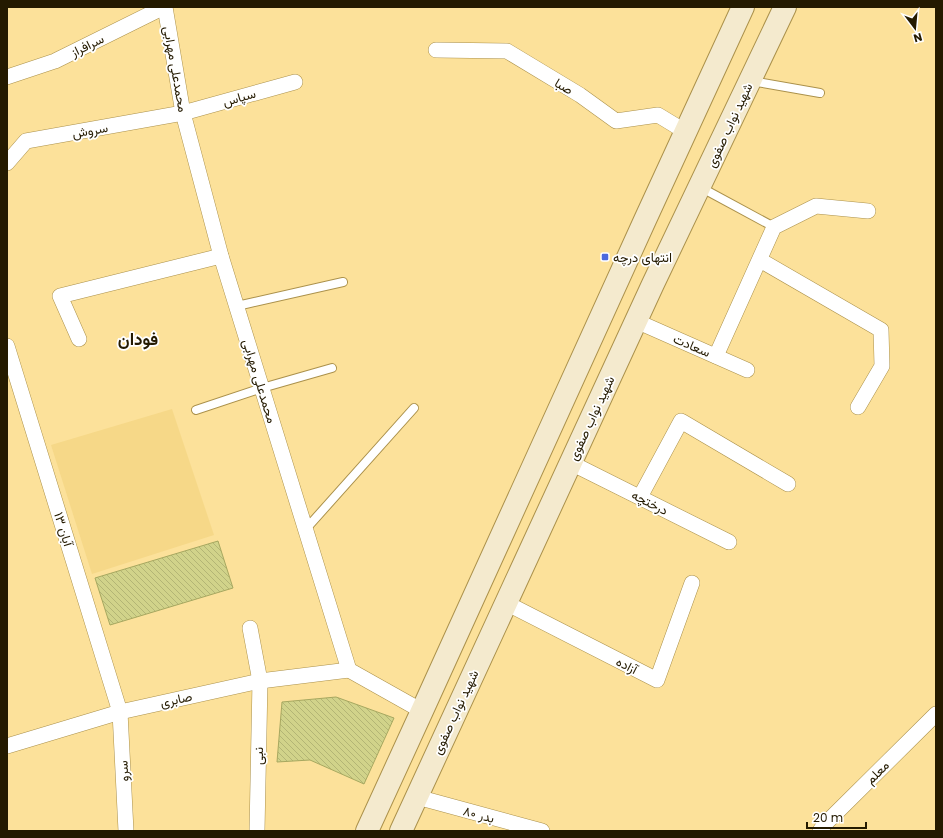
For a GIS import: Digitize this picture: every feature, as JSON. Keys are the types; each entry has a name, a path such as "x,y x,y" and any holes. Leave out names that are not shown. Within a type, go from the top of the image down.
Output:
{"main road":[{"path":"367,831 743,7"},
{"name":"شهید نواب صفوی","path":"401,831 676,235 785,7"},
{"path":"645,220 676,235"}],"street":[{"name":"سرافراز","path":"7,77 55,61 164,7"},
{"name":"محمدعلی مهرابی","path":"164,7 183,113 221,256 349,670"},
{"name":"صبا","path":"436,50 507,51 580,95 616,121 658,115 686,132"},
{"name":"سپاس","path":"183,113 295,82"},
{"name":"سروش","path":"7,163 26,141 183,113"},
{"path":"716,356 774,227 816,206 868,211"},
{"path":"79,339 60,296 221,256"},
{"path":"760,260 881,330 882,366 858,407"},
{"name":"سعادت","path":"636,321 747,370"},
{"name":"۱۳ آبان","path":"7,346 120,712"},
{"path":"640,497 681,421 788,484"},
{"name":"درختچه","path":"571,463 729,542"},
{"name":"آزاده","path":"506,603 657,680 692,583"},
{"name":"نبی","path":"250,628 260,681 257,831"},
{"path":"349,670 422,711"},
{"name":"صابری","path":"7,746 120,712 260,681 349,670"},
{"name":"سرو","path":"120,712 126,831"},
{"name":"معلم","path":"820,831 824,825 936,714"},
{"name":"بدر ۸۰","path":"417,797 542,831"}],"lane":[{"path":"750,81 820,93"},
{"path":"699,187 774,227"},
{"path":"237,306 342,282"},
{"path":"196,410 262,388 332,368"},
{"path":"306,530 414,408"}],"shaded area":[{"path":"172,409 214,535 92,574 51,445"}],"building":[{"path":"218,541 233,588 110,625 95,578"},
{"path":"336,697 394,718 364,784 310,760 277,762 282,702"}],"place":[{"name":"انتهای درچه","path":"605,257"}],"district":[{"name":"فودان","path":"138,339"}]}
